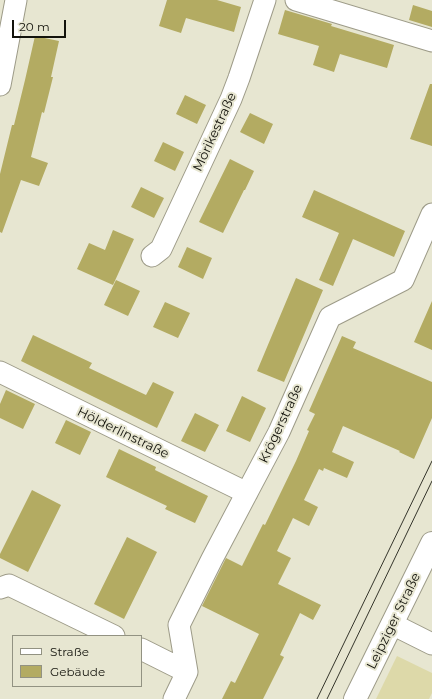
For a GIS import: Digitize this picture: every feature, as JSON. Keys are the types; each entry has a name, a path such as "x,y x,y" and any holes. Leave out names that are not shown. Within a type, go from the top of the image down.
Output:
{"street":[{"path":"0,85 16,0"},
{"name":"Mörikestraße","path":"152,256 162,249 231,99 265,0"},
{"path":"302,1 432,41"},
{"name":"Krögerstraße","path":"187,672 179,625 212,558 278,432 330,317 403,280 432,214"},
{"name":"Hölderlinstraße","path":"0,372 247,493"},
{"name":"Leipziger Straße","path":"355,699 432,543"},
{"path":"0,588 9,585 112,635"},
{"path":"392,624 432,644"},
{"path":"142,650 187,672 174,699"}],"shaded area":[{"path":"397,656 432,673 432,693 429,699 376,699"}],"building":[{"path":"167,0 217,0 241,7 234,32 186,18 181,33 159,26"},
{"path":"413,5 432,11 432,27 409,20"},
{"path":"285,10 394,45 387,68 340,54 334,72 313,65 319,46 278,34"},
{"path":"35,36 59,41 51,77 53,77 44,113 42,112 31,157 48,163 39,186 21,180 2,233 0,232 0,174 12,125 14,125"},
{"path":"430,84 432,84 432,146 410,139"},
{"path":"185,95 206,105 197,124 176,114"},
{"path":"250,113 273,124 264,144 240,132"},
{"path":"163,142 184,152 175,171 154,161"},
{"path":"230,159 254,171 223,233 199,222"},
{"path":"141,187 164,198 154,218 131,207"},
{"path":"314,190 405,231 394,257 353,239 333,286 319,280 339,233 302,217"},
{"path":"113,230 134,239 113,285 77,269 89,243 105,250"},
{"path":"187,247 212,258 203,279 178,267"},
{"path":"296,278 323,290 284,382 257,371"},
{"path":"116,280 140,291 128,316 104,305"},
{"path":"432,301 432,350 414,342"},
{"path":"165,302 190,313 178,338 153,327"},
{"path":"33,335 92,363 89,368 146,395 153,382 174,392 157,428 21,361"},
{"path":"342,336 356,342 353,348 432,382 432,418 414,459 399,452 400,451 343,426 332,452 354,462 347,478 324,468 323,471 319,469 304,500 318,507 309,526 293,518 277,551 291,558 278,584 321,605 313,620 300,613 280,655 284,657 263,699 222,699 231,681 235,683 259,634 202,606 226,558 242,566 263,524 265,525 309,431 307,430 315,414 309,411"},
{"path":"6,390 35,404 23,429 0,418 0,404"},
{"path":"242,396 266,408 250,442 226,431"},
{"path":"195,413 219,425 205,452 181,441"},
{"path":"66,420 91,432 80,455 55,443"},
{"path":"119,449 156,467 155,470 208,496 195,523 165,509 167,506 106,477"},
{"path":"32,490 61,505 28,572 0,558 0,554"},
{"path":"127,537 157,552 124,619 94,604"}],"tram line":[{"path":"317,699 432,461"},
{"path":"327,699 432,481"}]}
